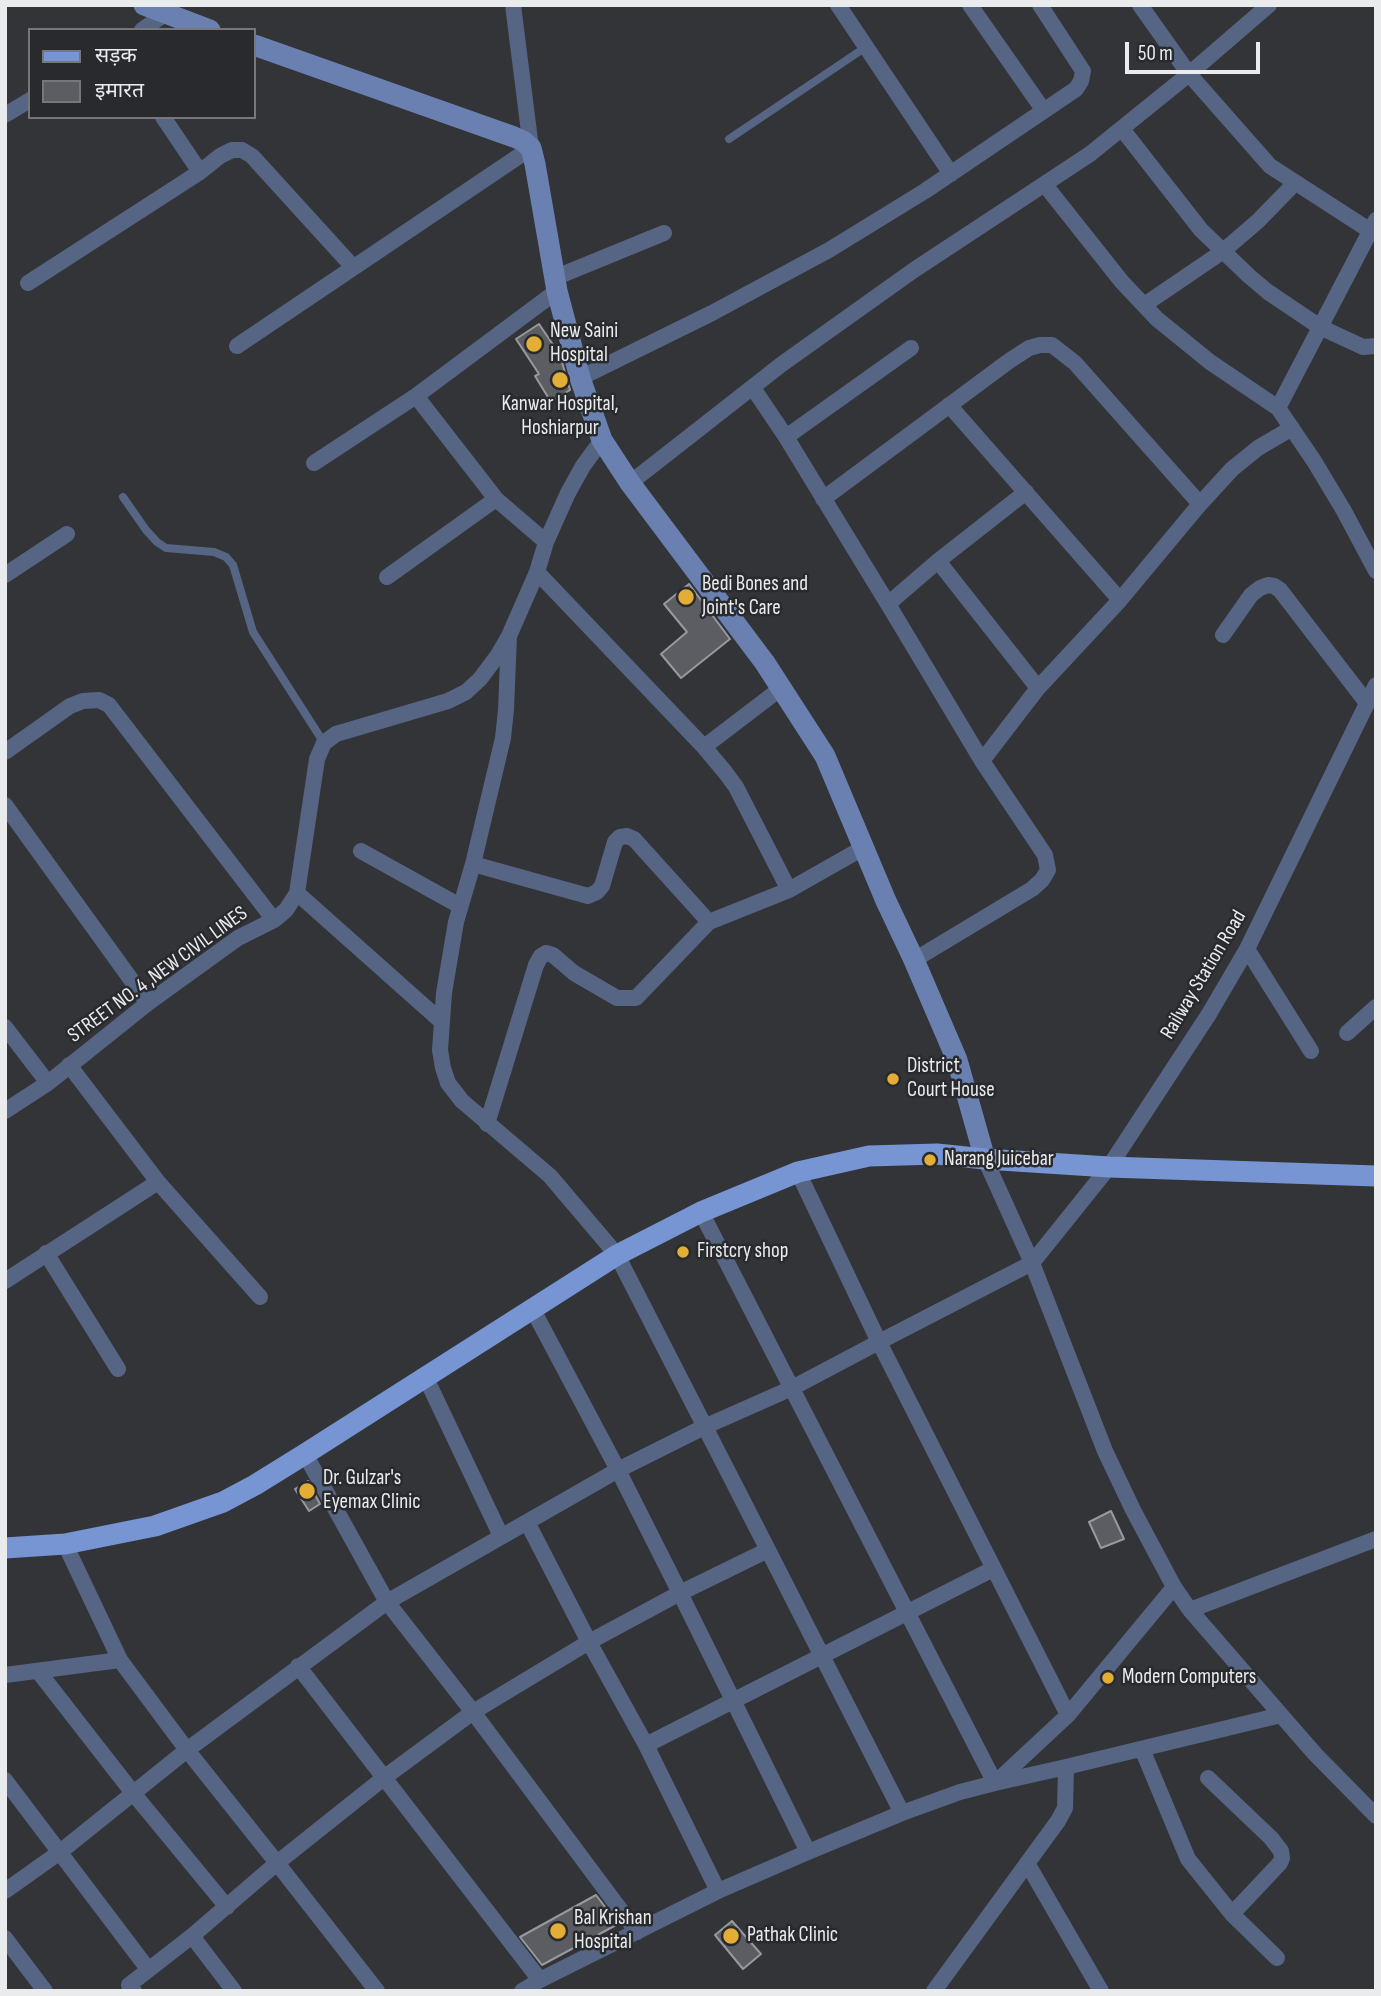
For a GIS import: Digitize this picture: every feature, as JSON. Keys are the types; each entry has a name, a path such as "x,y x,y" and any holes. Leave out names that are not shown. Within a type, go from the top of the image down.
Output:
{"main road":[{"path":"144,5 205,28"},
{"path":"256,46 514,137 531,148 556,284 580,378 602,440 630,483 765,663 825,756 957,1060 985,1159"},
{"path":"5,1548 65,1544 155,1526 223,1502 305,1454 617,1255 701,1212 798,1172 869,1156 937,1154 1109,1167 1376,1176"}],"street":[{"path":"237,346 531,148 513,5"},
{"path":"838,5 951,174"},
{"path":"970,5 1044,111"},
{"path":"580,378 712,313 830,250 951,174 1076,89 1083,71 1080,63 1040,5"},
{"path":"1140,5 1189,74 1270,166 1295,183 1373,225 1278,408"},
{"path":"630,483 782,364 914,270 1090,154 1269,5"},
{"path":"145,28 165,13"},
{"path":"5,115 28,101"},
{"path":"164,119 200,172"},
{"path":"1122,129 1201,230 1268,292 1320,327 1363,347 1376,346"},
{"path":"28,283 232,150 243,150 252,156 353,267"},
{"path":"1144,305 1222,252 1258,221 1295,183"},
{"path":"1045,185 1122,282 1144,305 1210,362 1278,408 1344,511 1376,571"},
{"path":"314,463 416,396 556,284 664,233"},
{"path":"824,499 1009,360 1029,348 1052,345 1075,363 1199,504"},
{"path":"786,437 911,348"},
{"path":"753,388 786,437 982,761 1045,855 1048,870 1032,889 914,960"},
{"path":"416,396 496,499 546,542"},
{"path":"950,405 1121,600"},
{"path":"982,761 1038,688 1121,600 1199,504 1232,469 1258,448 1292,428"},
{"path":"442,1022 297,893 317,759 324,743 336,734 449,701 466,692 480,679 509,636 537,572 546,542 583,466 602,440"},
{"path":"888,604 1026,492"},
{"path":"387,577 496,499"},
{"path":"5,575 67,534"},
{"path":"938,561 1038,688"},
{"path":"537,572 704,747 736,787 789,890"},
{"path":"1223,635 1251,595 1260,588 1274,586 1280,590 1367,703"},
{"path":"509,636 503,738 473,864 456,922 444,993 440,1050 448,1083 487,1124 550,1176 617,1255 902,1812"},
{"name":"Railway Station Road","path":"1032,1263 1109,1167 1209,1014 1247,949 1376,685"},
{"path":"704,747 780,689"},
{"path":"5,752 70,706 83,701 99,700 109,705 274,920"},
{"path":"5,804 148,1003"},
{"path":"473,864 588,896 602,886 615,842 620,837 627,836 634,839 709,922"},
{"path":"487,1124 541,956 546,953 554,955 574,973 617,998 636,998 709,922 789,890 863,848"},
{"path":"361,851 460,906"},
{"name":"STREET NO. 4 ,NEW CIVIL LINES","path":"5,1111 48,1083 148,1003 237,938 274,920 286,910 297,893"},
{"path":"1247,949 1311,1051"},
{"path":"1347,1033 1376,1007"},
{"path":"5,1027 48,1083"},
{"path":"69,1065 158,1182 260,1297"},
{"path":"985,1159 1032,1263 1105,1451 1174,1587 1190,1610 1281,1716 1376,1816"},
{"path":"798,1172 879,1342 1068,1715"},
{"path":"5,1281 158,1182"},
{"path":"701,1212 995,1783"},
{"path":"46,1253 118,1369"},
{"path":"5,1891 60,1852 187,1750 298,1666 387,1602 618,1470 792,1388 1032,1263"},
{"path":"532,1308 618,1470 808,1852"},
{"path":"425,1377 501,1536"},
{"path":"305,1454 387,1602 636,1932"},
{"path":"527,1521 646,1745 718,1891"},
{"path":"1190,1610 1376,1538"},
{"path":"65,1544 120,1660 187,1750 377,1991"},
{"path":"128,1989 148,1969 385,1777 473,1713 589,1642 768,1550"},
{"path":"646,1745 993,1569"},
{"path":"995,1783 1068,1715 1174,1587"},
{"path":"5,1675 120,1660"},
{"path":"298,1666 540,1980"},
{"path":"38,1671 133,1793 227,1907"},
{"path":"522,1991 718,1891 902,1812 995,1783 1281,1716"},
{"path":"1142,1749 1188,1858 1233,1914 1277,1958"},
{"path":"934,1991 1058,1821 1065,1808 1066,1767"},
{"path":"1208,1778 1271,1838 1281,1851 1280,1863 1233,1914"},
{"path":"5,1780 148,1969"},
{"path":"1027,1863 1101,1991"},
{"path":"192,1936 234,1991"},
{"path":"5,1938 46,1991"}],"lane":[{"path":"729,139 866,47"},
{"path":"123,497 146,530 166,548 214,552 233,565 253,632 324,743"}],"building":[{"path":"539,324 560,355 570,390 551,402 535,376 539,374 516,339"},
{"path":"689,584 730,639 681,678 661,654 687,632 664,604"},
{"path":"308,1481 320,1504 309,1511 295,1489"},
{"path":"1111,1511 1124,1539 1101,1548 1089,1522"},
{"path":"596,1895 618,1924 542,1965 520,1937"},
{"path":"732,1921 761,1954 743,1969 715,1935"}],"place":[{"name":"New Saini Hospital","path":"534,344"},
{"name":"Kanwar Hospital, Hoshiarpur","path":"560,380"},
{"name":"Bedi Bones and Joint's Care","path":"686,597"},
{"name":"District Court House","path":"893,1079"},
{"name":"Narang Juicebar","path":"930,1160"},
{"name":"Firstcry shop","path":"683,1252"},
{"name":"Dr. Gulzar's Eyemax Clinic","path":"307,1491"},
{"name":"Modern Computers","path":"1108,1678"},
{"name":"Bal Krishan Hospital","path":"558,1931"},
{"name":"Pathak Clinic","path":"731,1936"}]}
